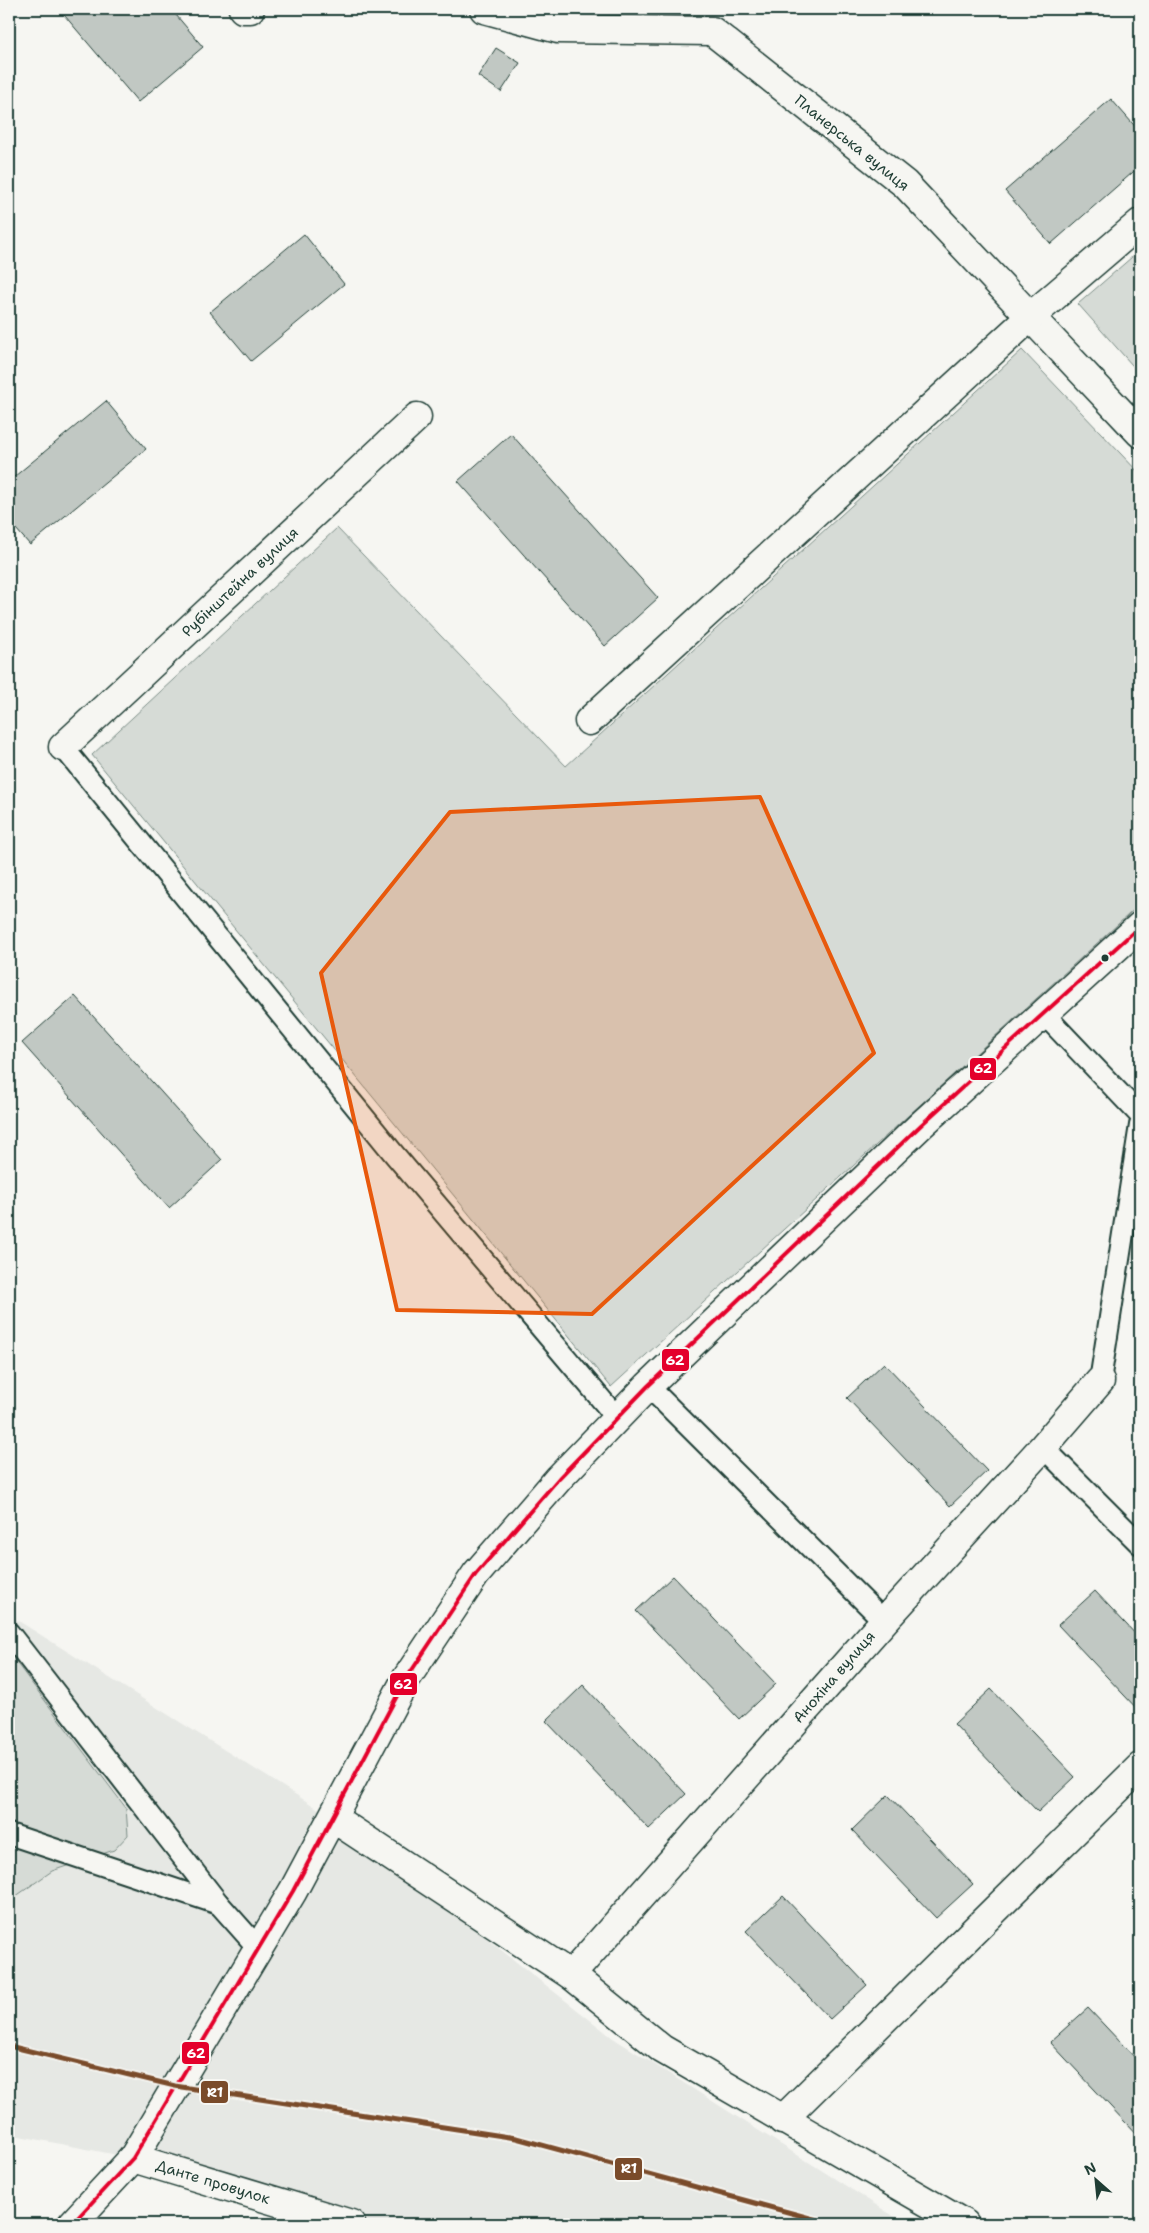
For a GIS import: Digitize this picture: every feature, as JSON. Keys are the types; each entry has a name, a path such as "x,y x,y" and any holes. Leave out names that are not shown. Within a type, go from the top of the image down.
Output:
{"street":[{"path":"243,9 250,9"},
{"name":"Планерська вулиця","path":"484,9 564,19 712,31 905,184 1140,433"},
{"path":"589,721 1030,318 1140,223"},
{"name":"Рубінштейна вулиця","path":"63,747 416,417"},
{"path":"72,2224 133,2158 259,1949 333,1818 406,1679 476,1574 559,1478 648,1386 921,1125 1042,1013 1140,926"},
{"name":"Анохіна вулиця","path":"571,1975 884,1621 1044,1447 1100,1381"},
{"path":"782,2120 1140,1767"},
{"path":"333,1818 571,1975 662,2049 965,2224"},
{"name":"Данте провулок","path":"133,2158 351,2224"}],"lane":[{"path":"63,747 394,1154 617,1418"},
{"path":"1042,1013 1140,1116"},
{"path":"1100,1381 1140,1125"},
{"path":"648,1386 884,1621"},
{"path":"1044,1447 1140,1544"},
{"path":"9,1633 219,1904 259,1949"},
{"path":"9,1834 219,1904"}],"highlighted area":[{"path":"760,797 874,1053 592,1314 397,1310 321,973 450,812"}],"shaded area":[{"path":"1140,250 1140,374 1078,304"},
{"path":"1022,350 1140,474 1140,904 611,1387 92,755 337,528 566,766"},
{"path":"9,1615 333,1818 613,2038 906,2224 351,2224 133,2158 9,2134"},
{"path":"9,1653 126,1808 128,1835 114,1850 52,1871 9,1901"}],"building":[{"path":"59,9 171,9 203,47 138,102"},
{"path":"496,48 520,63 501,92 478,76"},
{"path":"1111,99 1140,132 1140,166 1051,244 1005,191"},
{"path":"304,234 344,284 251,361 210,312"},
{"path":"106,401 146,449 30,545 9,521 9,481"},
{"path":"511,434 658,598 605,646 458,481"},
{"path":"75,996 222,1160 169,1208 22,1043"},
{"path":"884,1363 987,1471 950,1506 847,1398"},
{"path":"673,1576 776,1684 739,1719 636,1611"},
{"path":"1095,1591 1140,1639 1140,1712 1058,1625"},
{"path":"583,1685 686,1794 649,1829 546,1721"},
{"path":"991,1689 1075,1777 1038,1812 954,1724"},
{"path":"888,1795 973,1884 936,1918 852,1830"},
{"path":"783,1896 867,1985 830,2019 746,1931"},
{"path":"1088,2008 1140,2063 1140,2138 1050,2042"}],"transit line":[{"name":"62","path":"72,2224 133,2158 293,1891 406,1679 476,1574 559,1478 648,1386 921,1125 1140,926"},
{"name":"R1","path":"9,2046 175,2086 516,2138 832,2224"}]}
